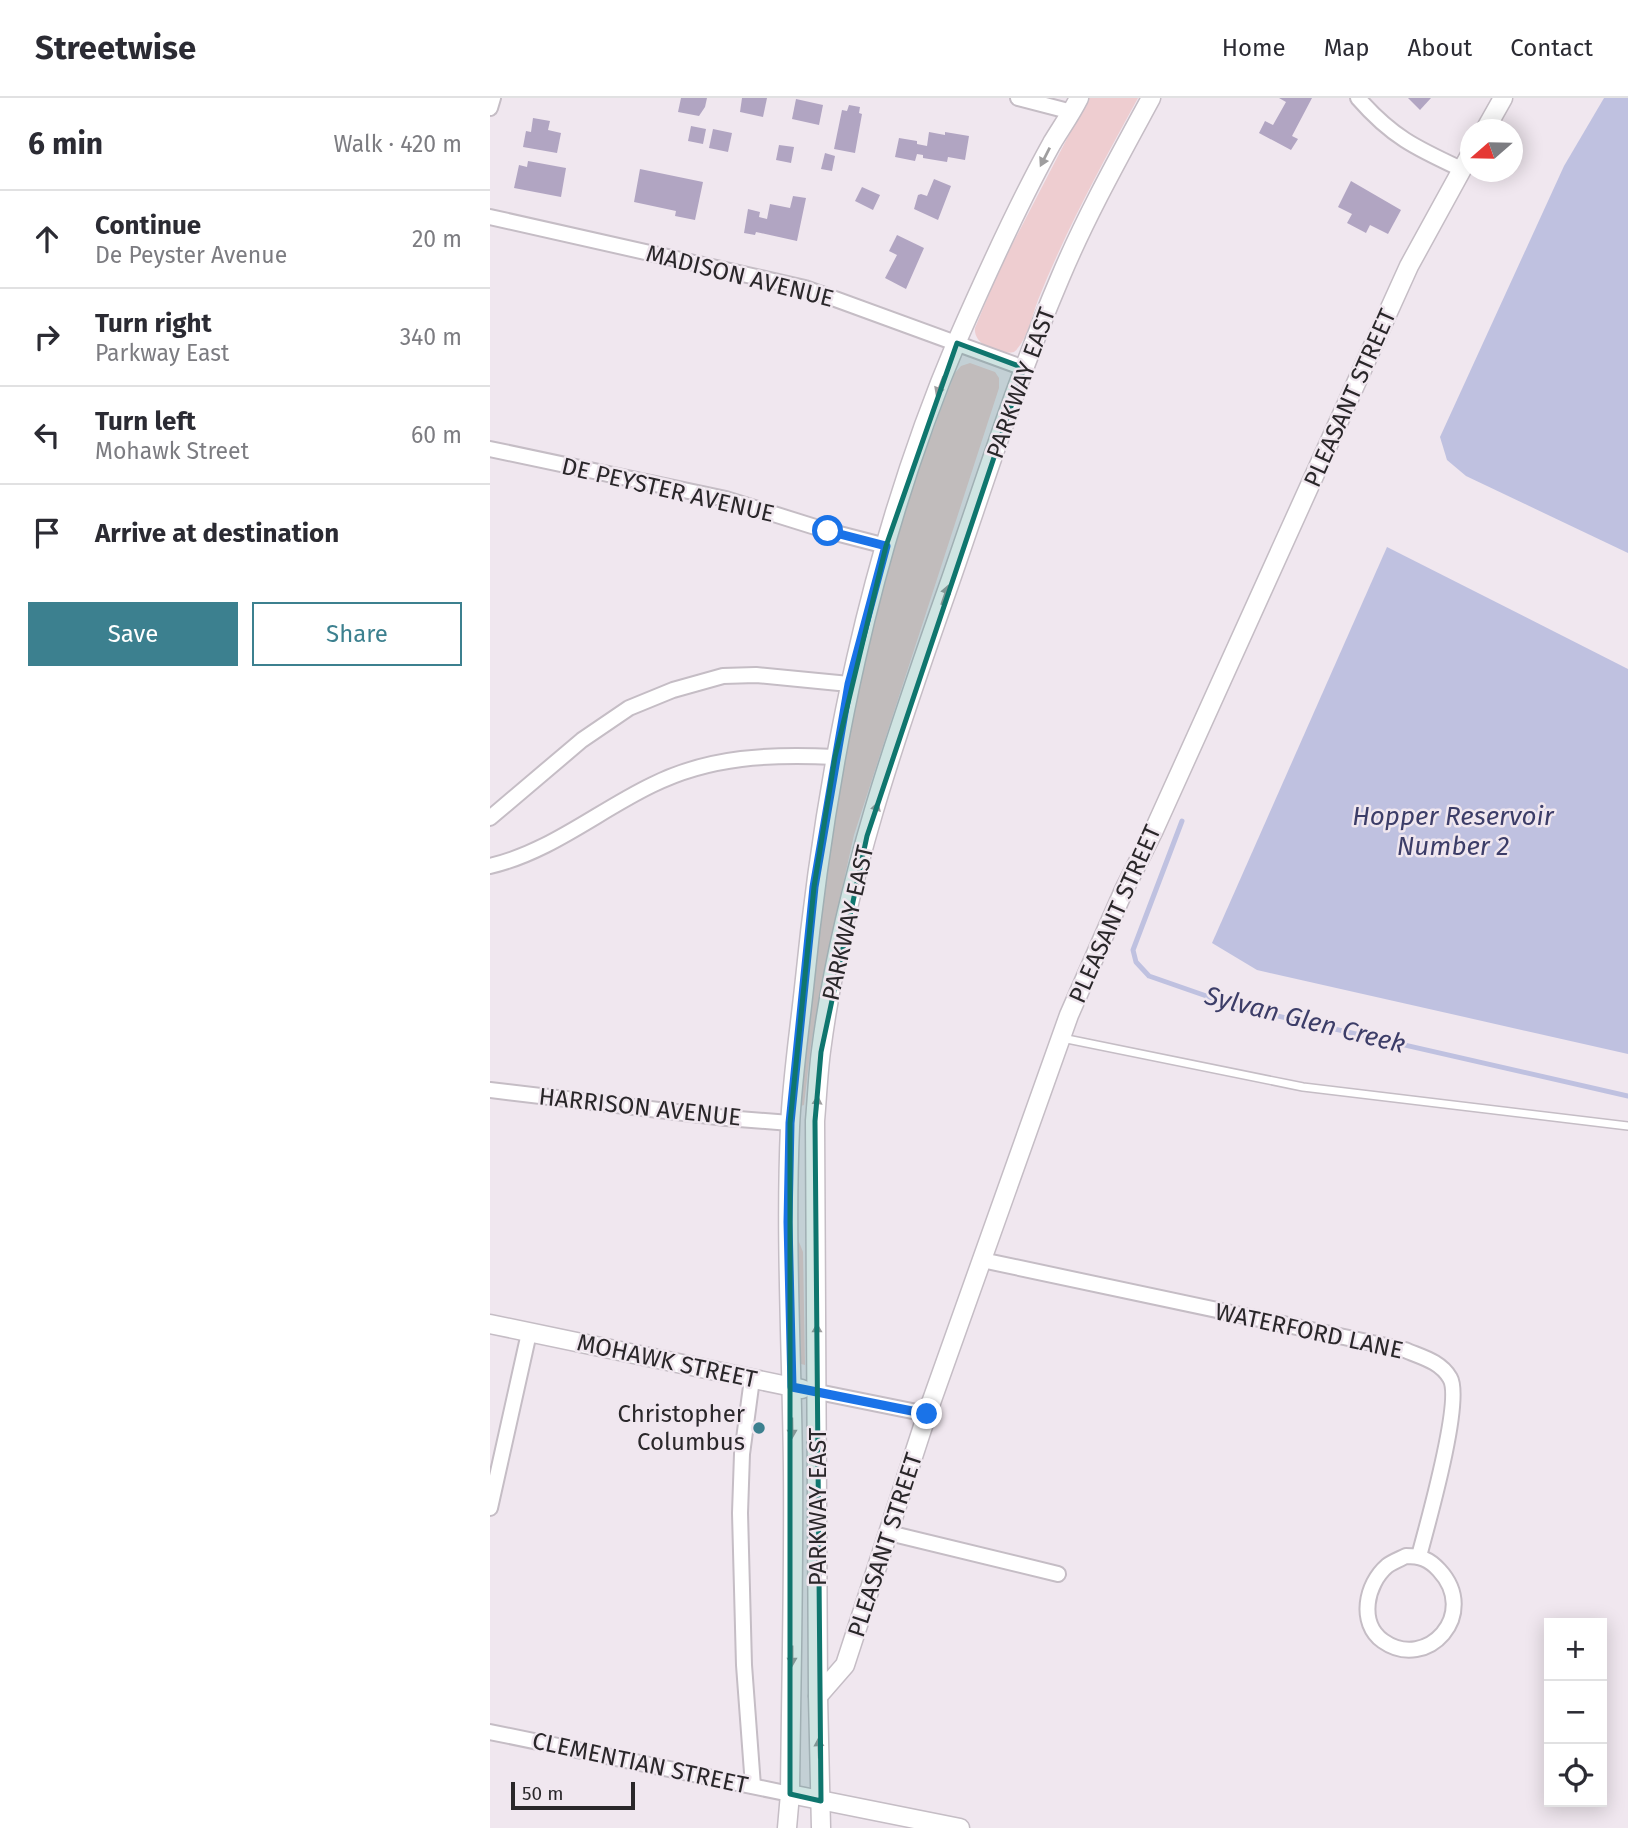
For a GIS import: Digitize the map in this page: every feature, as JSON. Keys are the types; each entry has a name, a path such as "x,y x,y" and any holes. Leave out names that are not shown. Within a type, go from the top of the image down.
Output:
{"street":[{"path":"490,108 493,98"},
{"path":"1018,98 1075,105"},
{"name":"PARKWAY EAST","path":"821,1828 816,1121 821,1052 832,987 867,836 919,670 1024,368 1060,276 1094,204 1151,98"},
{"path":"1358,98 1378,121 1411,146 1460,169"},
{"path":"1491,119 1503,98"},
{"name":"PARKWAY EAST","path":"790,1794 790,1123 814,887 835,757 849,684 886,546 918,443 957,343 1014,219 1075,105"},
{"name":"PLEASANT STREET","path":"818,1696 845,1665 927,1414 1061,1038 1119,902 1409,266 1460,171"},
{"name":"MADISON AVENUE","path":"490,217 805,288 1024,368"},
{"name":"DE PEYSTER AVENUE","path":"490,449 726,499 886,546"},
{"path":"490,818 582,740 629,708 673,690 723,676 756,675 849,684"},
{"path":"490,866 536,850 652,785 695,767 741,757 835,757"},
{"name":"HARRISON AVENUE","path":"490,1090 790,1123"},
{"name":"WATERFORD LANE","path":"982,1260 1405,1350 1436,1363 1450,1378 1453,1405 1419,1556"},
{"name":"MOHAWK STREET","path":"490,1324 927,1414"},
{"path":"490,1508 529,1333"},
{"path":"752,1379 742,1454 740,1513 744,1665 753,1786"},
{"path":"889,1533 1058,1574"},
{"path":"1406,1556 1419,1556 1431,1562 1448,1580 1455,1600 1453,1617 1443,1635 1424,1647 1392,1647 1375,1635 1368,1620 1367,1602 1374,1583 1387,1566 1406,1556"},
{"name":"CLEMENTIAN STREET","path":"490,1732 790,1794"},
{"path":"788,1828 790,1794 960,1828"}],"lane":[{"path":"1061,1038 1303,1087 1628,1126"}],"highlighted area":[{"path":"957,343 1024,368 867,836 821,1052 815,1121 821,1801 790,1794 790,1123 814,887 835,757 886,546"}],"shaded area":[{"path":"1088,98 1138,98 1072,223 1019,347 1008,353 995,350 978,339 975,328 999,270"},
{"path":"970,363 995,372 999,378 999,388 854,835 825,965 804,1105 801,1106 828,839 862,660 912,487 955,373 961,366"},
{"path":"797,1237 803,1252 805,1365 801,1364"}],"water":[{"path":"1604,98 1628,98 1628,553 1466,476 1447,460 1440,437 1564,166"},
{"name":"Hopper Reservoir Number 2","path":"1387,547 1628,669 1628,1054 1257,970 1212,943"}],"building":[{"path":"681,98 707,98 699,116 678,112"},
{"path":"742,98 767,98 763,117 740,112"},
{"path":"1279,98 1312,98 1292,136 1298,139 1291,150 1259,133 1265,121 1273,125 1286,102"},
{"path":"1408,98 1431,98 1420,110"},
{"path":"796,99 823,105 819,125 792,119"},
{"path":"849,105 860,107 859,113 862,114 855,153 834,149 842,110 847,111"},
{"path":"533,118 550,121 548,130 561,133 557,153 523,147 526,131 531,132"},
{"path":"691,126 706,129 703,144 688,141"},
{"path":"713,129 732,133 728,152 709,148"},
{"path":"929,132 969,136 965,160 948,157 947,162 923,158 923,155 917,154 915,161 895,157 899,138 927,146"},
{"path":"779,145 794,147 791,163 776,160"},
{"path":"825,153 835,156 832,171 821,169"},
{"path":"528,161 566,168 561,197 514,188 519,165 527,167"},
{"path":"640,169 703,182 695,220 675,216 676,211 634,202"},
{"path":"934,179 951,186 938,220 914,209 918,195 927,196"},
{"path":"1351,181 1401,210 1388,234 1370,225 1366,233 1347,223 1352,214 1338,207"},
{"path":"862,187 880,195 873,210 855,201"},
{"path":"793,196 806,198 797,241 756,232 755,235 744,233 748,209 760,212 759,217 767,219 770,204 790,208"},
{"path":"897,235 924,248 906,289 885,278 897,255 889,251"}],"waterway":[{"name":"Sylvan Glen Creek","path":"1182,821 1133,950 1136,962 1149,976 1238,1007 1628,1096"}],"place":[{"name":"Christopher Columbus","path":"759,1428"}],"route":[{"path":"828,531 886,546 849,684 814,887 790,1123 788,1222 792,1387 927,1414"}]}
